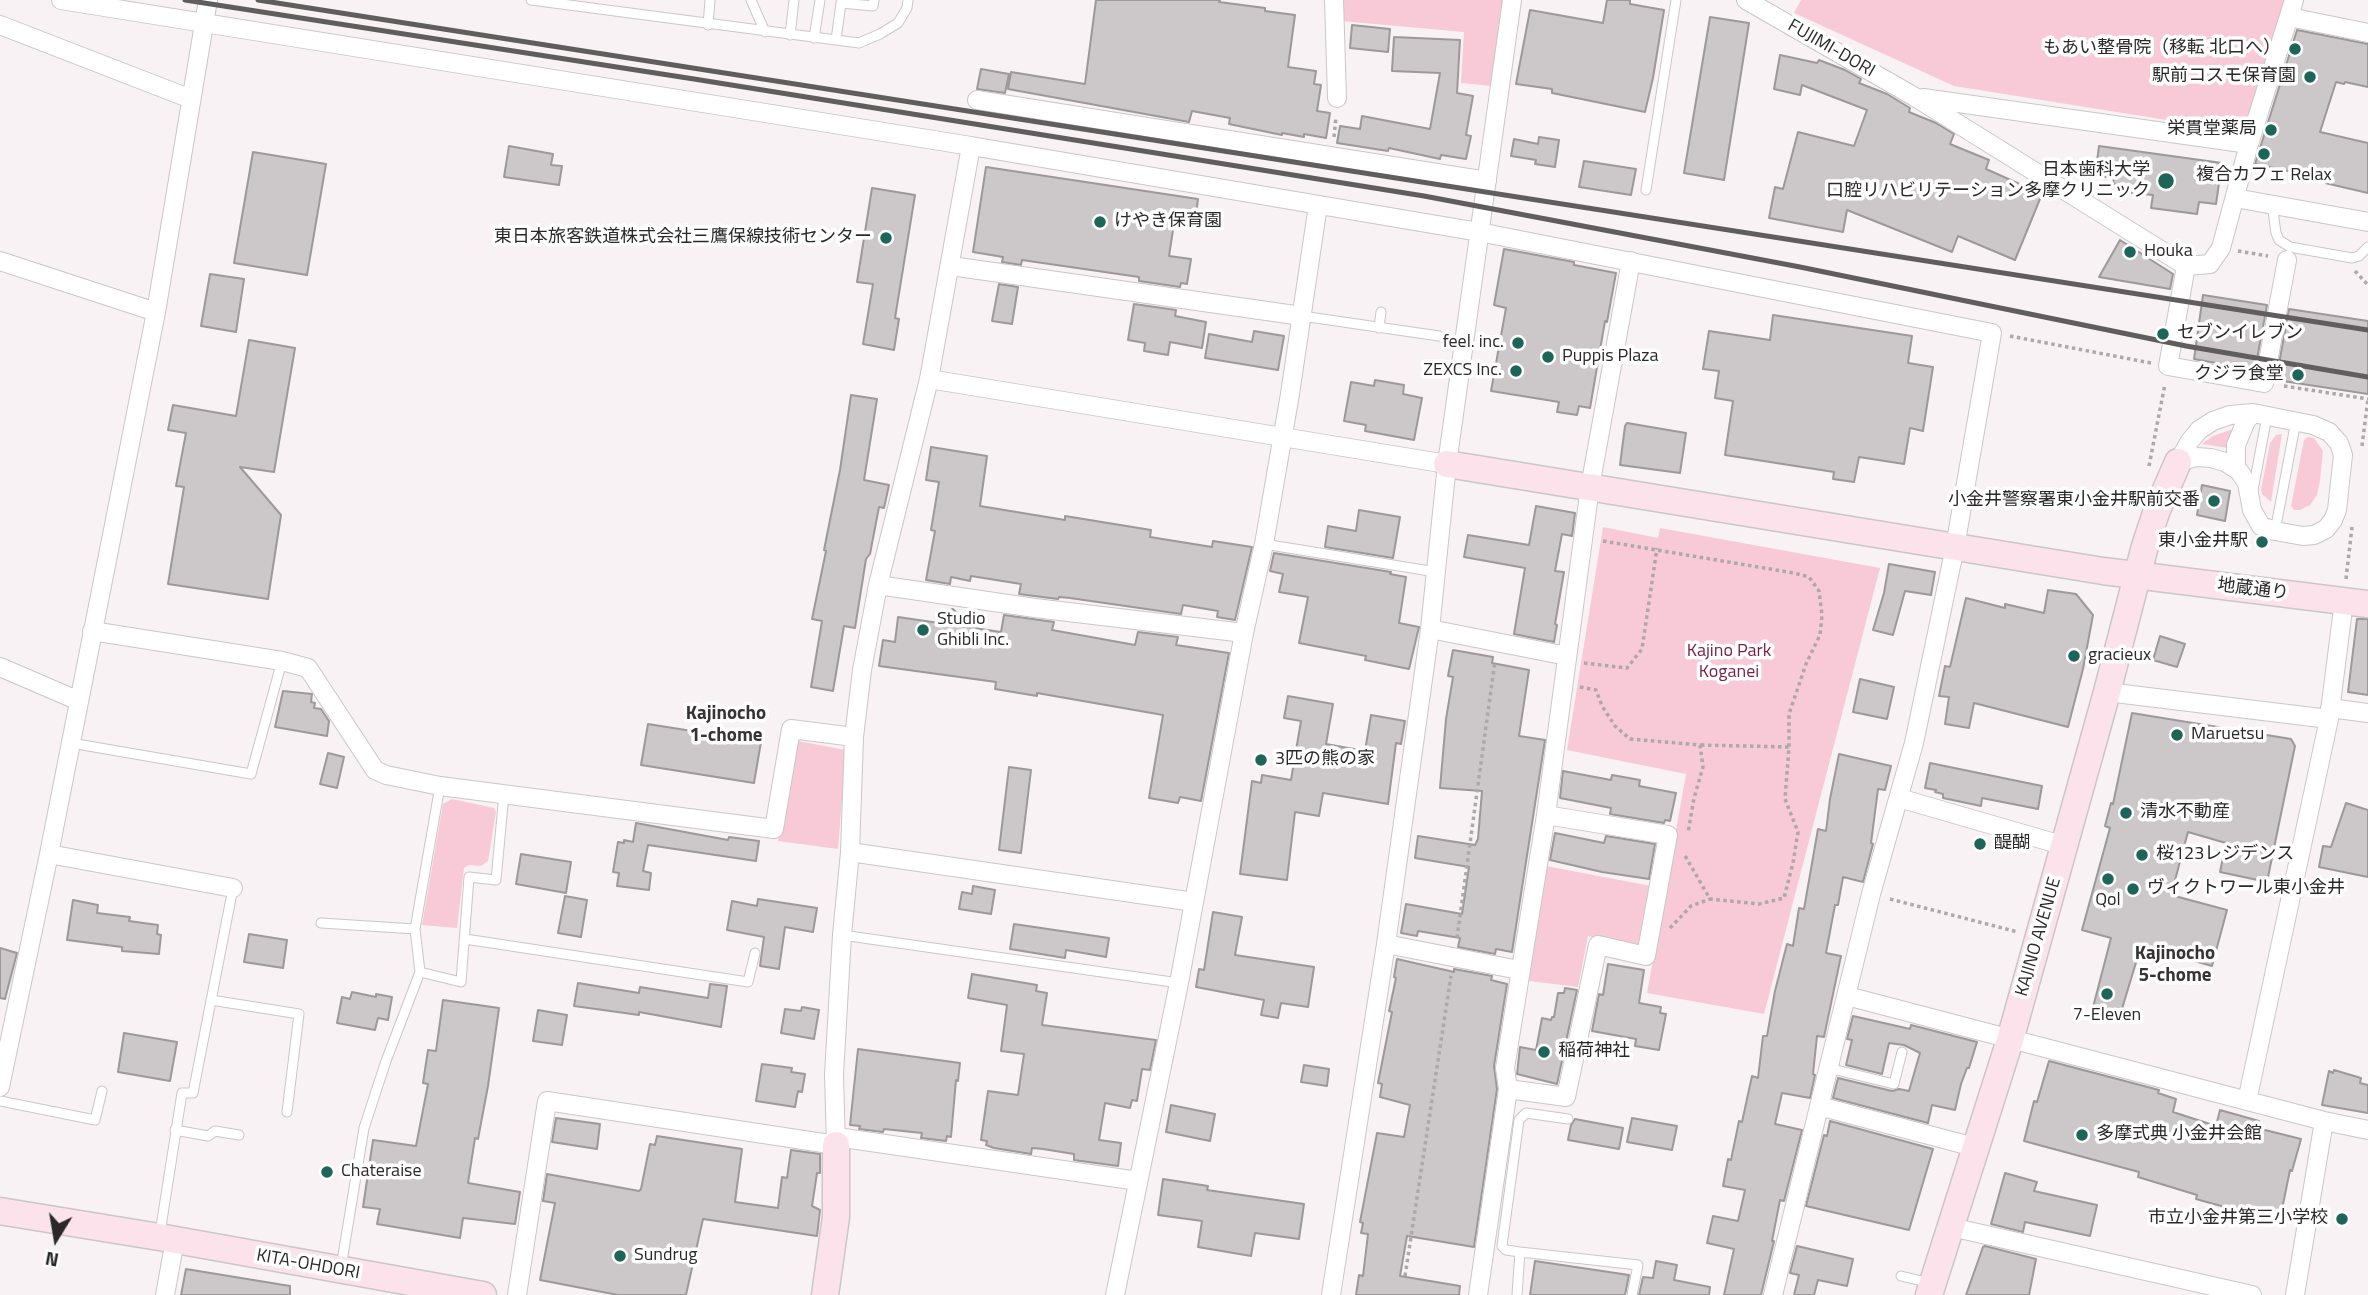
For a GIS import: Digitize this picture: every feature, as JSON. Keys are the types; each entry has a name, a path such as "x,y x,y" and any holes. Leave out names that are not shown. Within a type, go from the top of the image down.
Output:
{"street":[{"path":"61,0 971,146 1479,232 1992,333 1955,547 1914,743 1871,894 1773,1295"},
{"path":"0,1087 156,312 208,0"},
{"path":"1334,0 1337,98"},
{"path":"1331,1295 1386,944 1430,629 1447,464 1512,0"},
{"name":"FUJIMI-DORI","path":"1746,0 1915,97 2186,266"},
{"path":"2287,260 2264,383 2168,366 2186,266 2210,264 2221,248 2249,144 2292,8 2368,33"},
{"path":"0,25 191,99"},
{"path":"1915,97 2249,144"},
{"path":"976,100 1487,181"},
{"path":"825,1295 835,1217 837,1141 834,1075 850,852 854,737 878,585 929,379 971,146"},
{"path":"2235,198 2368,222"},
{"path":"1115,1295 1179,983 1244,633 1264,544 1318,205"},
{"path":"0,261 156,312"},
{"path":"1478,1295 1508,1089 1505,1068 1519,970 1546,815 1563,683 1574,659 1590,487 1630,261"},
{"path":"951,265 1302,316"},
{"path":"929,379 1447,464"},
{"path":"2236,469 2236,445 2246,421 2260,414"},
{"path":"2260,414 2313,425 2329,432 2340,443 2343,454 2337,510 2326,529 2314,535 2303,536 2275,531 2261,526 2256,519 2247,483 2236,469 2211,458 2196,457 2178,462 2199,430 2230,415 2260,414"},
{"name":"KAJINO AVENUE","path":"1931,1289 1978,1148 2040,937 2157,510 2178,462"},
{"name":"地蔵通り","path":"1447,464 2138,576 2356,603"},
{"path":"878,585 1035,608 1244,633"},
{"path":"2247,1101 2356,603"},
{"path":"1430,629 1574,659"},
{"path":"92,631 282,661 308,668 375,770 386,775 440,786 774,829 791,729 854,737"},
{"path":"0,667 79,701"},
{"path":"2108,692 2330,714 2368,713"},
{"path":"1899,798 2065,846"},
{"path":"1508,1089 1566,1097 1598,946 1647,956 1668,835 1546,815"},
{"path":"850,852 1194,902"},
{"path":"49,854 233,888"},
{"path":"1386,944 1519,970"},
{"path":"1847,996 2323,1121 2368,1130"},
{"path":"517,1295 547,1101 1138,1181"},
{"path":"1819,1106 1978,1148"},
{"path":"2295,1295 2323,1121"},
{"name":"KITA-OHDORI","path":"0,1210 341,1271 386,1287 483,1295"},
{"path":"1951,1227 2252,1295"},
{"path":"165,1295 167,1238"}],"lane":[{"path":"531,0 603,5 708,24 859,43 898,23 907,8 908,0"},
{"path":"708,24 710,0"},
{"path":"751,0 765,32"},
{"path":"790,35 794,0"},
{"path":"814,38 820,0"},
{"path":"836,40 841,3 873,6 874,0"},
{"path":"1646,190 1676,0"},
{"path":"2272,204 2276,233 2279,240 2290,247 2352,258 2359,256 2368,247"},
{"path":"1379,328 1381,312"},
{"path":"1302,316 1439,337"},
{"path":"2251,502 2260,414"},
{"path":"2275,531 2296,421"},
{"path":"1264,544 1436,572"},
{"path":"71,743 251,774 282,661"},
{"path":"341,1271 365,1128 386,1061 420,972 415,929 440,786"},
{"path":"420,972 461,982 469,877 496,880 504,794"},
{"path":"167,1238 175,1130 182,1093 193,1093 233,888"},
{"path":"321,923 415,929"},
{"path":"842,935 1179,983"},
{"path":"465,939 748,982 755,953"},
{"path":"211,1000 299,1014 287,1112"},
{"path":"1828,1068 1894,1084 1902,1052"},
{"path":"0,1101 95,1120 102,1091"},
{"path":"1568,1119 1526,1113 1519,1120 1502,1246 1506,1250 1520,1252 1639,1265 1632,1295"},
{"path":"175,1130 208,1136 215,1131 239,1135"},
{"path":"1517,1295 1520,1252"},
{"path":"1902,1276 1931,1289"}],"path":[{"path":"1332,157 1337,98"},
{"path":"1992,333 2168,366 2149,467"},
{"path":"2264,383 2368,399"},
{"path":"1601,540 1794,573 1809,577 1819,591 1822,615 1820,635 1806,664 1789,714 1785,799 1798,832 1784,898 1759,904 1710,899 1691,906 1664,935"},
{"path":"1574,659 1627,668 1642,649 1657,548"},
{"path":"1563,683 1596,690 1602,706 1615,726 1630,739 1700,745 1789,747"},
{"path":"1700,745 1703,767 1694,797 1684,854 1710,899"},
{"path":"1871,894 2040,937"},
{"path":"1405,1276 1411,1243"}],"green space":[{"path":"1344,0 1503,0 1492,86 1461,83 1464,32 1341,21"},
{"path":"1801,0 2287,0 2248,133 1954,86 1794,13"},
{"path":"2233,429 2228,448 2202,444 2213,436"},
{"path":"2282,434 2271,502 2261,490 2270,443 2276,435"},
{"path":"2308,437 2314,438 2323,451 2320,480 2317,495 2310,505 2294,510 2291,506 2304,440"},
{"name":"Kajino Park Koganei","path":"1603,527 1658,538 1660,528 1880,568 1764,1014 1647,993 1686,774 1567,750"},
{"path":"798,741 846,750 838,849 778,841"},
{"path":"452,799 494,808 496,812 488,861 481,866 469,865 464,868 457,928 422,925 443,804"},
{"path":"1546,866 1651,886 1639,947 1588,936 1578,987 1529,981"}],"building":[{"path":"1096,0 1220,0 1219,2 1295,15 1288,67 1316,71 1314,84 1321,85 1317,111 1330,113 1326,138 1304,134 1304,137 1282,135 1229,124 1230,118 1192,111 1189,122 1008,89 1011,72 1085,84"},
{"path":"1607,0 1630,0 1630,4 1664,10 1645,112 1552,93 1552,89 1516,84 1530,10 1603,23"},
{"path":"1710,17 1749,23 1724,180 1684,173"},
{"path":"1352,25 1390,29 1388,52 1350,48"},
{"path":"2297,30 2368,44 2368,87 2336,82 2320,132 2368,143 2368,193 2325,183 2326,179 2255,164"},
{"path":"1394,37 1460,40 1457,93 1473,96 1466,135 1471,136 1466,159 1441,155 1440,159 1389,148 1388,151 1337,143 1340,126 1360,129 1362,116 1430,129 1440,73 1392,71"},
{"path":"1780,55 1817,63 1819,60 1845,70 1861,79 1859,83 1887,94 1910,108 1909,112 1954,134 1950,144 1989,160 1986,169 2042,194 2015,260 1958,236 1952,252 1847,210 1843,232 1769,218 1775,187 1783,189 1798,132 1854,146 1867,110 1802,85 1800,95 1774,89"},
{"path":"981,69 1009,74 1005,93 977,89"},
{"path":"1539,137 1559,140 1555,167 1535,164 1536,160 1511,156 1514,139 1538,144"},
{"path":"509,146 553,154 551,165 562,166 559,185 504,177"},
{"name":"日本歯科大学 口腔リハビリテーション多摩クリニック","path":"2099,146 2222,163 2216,204 2199,202 2197,214 2151,208 2153,195 2132,193 2133,187 2113,184 2114,178 2105,177 2106,170 2100,170 2100,162 2097,161"},
{"path":"253,152 326,164 307,275 234,263"},
{"path":"1584,161 1636,169 1631,195 1579,187"},
{"name":"けやき保育園","path":"986,167 1198,199 1195,221 1175,217 1169,256 1191,259 1187,284 1181,283 1180,287 1139,281 1139,277 1022,260 1021,265 1002,262 1003,257 973,252"},
{"name":"東日本旅客鉄道株式会社三鷹保線技術センター","path":"872,188 915,195 895,318 899,319 894,350 863,344 873,284 857,282"},
{"path":"2120,240 2173,274 2170,289 2099,277"},
{"path":"1504,249 1616,273 1590,408 1579,406 1577,415 1557,412 1559,402 1491,391 1506,308 1494,305"},
{"path":"210,274 244,279 236,332 201,326"},
{"path":"999,284 1018,287 1012,324 992,321"},
{"path":"2203,295 2267,305 2255,370 2194,359"},
{"path":"1134,304 1176,310 1175,316 1206,322 1202,348 1170,342 1168,355 1144,351 1145,343 1128,340"},
{"path":"2289,309 2368,321 2368,394 2276,380"},
{"path":"1773,315 1912,336 1908,363 1933,367 1923,431 1910,428 1904,464 1859,457 1854,482 1833,479 1834,472 1725,455 1733,401 1715,398 1719,371 1703,369 1709,331 1770,340"},
{"path":"1254,331 1284,336 1278,370 1205,358 1209,334 1252,342"},
{"path":"249,340 295,348 274,472 240,467 281,515 268,599 168,584 184,487 176,486 186,433 168,430 173,405 236,416"},
{"path":"1375,380 1404,385 1403,394 1422,398 1414,440 1365,431 1366,425 1344,421 1351,382 1374,386"},
{"path":"851,395 877,399 864,480 889,485 884,508 879,507 870,554 866,559 855,628 844,626 833,691 811,687 822,621 812,619 826,551 824,550"},
{"path":"1627,423 1686,433 1680,473 1620,465"},
{"path":"931,447 987,456 980,506 1151,530 1150,537 1212,547 1213,541 1252,547 1235,620 1217,617 1218,611 1183,605 1181,614 1070,598 1019,594 1021,584 971,576 970,581 951,577 950,584 926,580 935,531 931,530 939,482 926,480"},
{"path":"2202,485 2230,491 2225,521 2197,515"},
{"path":"1536,506 1575,513 1572,536 1562,534 1555,571 1564,572 1554,642 1514,634 1525,568 1464,557 1468,535 1529,545"},
{"path":"1359,510 1400,517 1393,558 1325,547 1328,526 1356,531"},
{"path":"1274,553 1391,572 1390,574 1406,577 1399,623 1419,627 1409,669 1365,660 1366,656 1299,643 1308,597 1279,592 1283,574 1270,571"},
{"path":"1889,564 1935,572 1931,595 1905,591 1893,635 1873,630"},
{"path":"2048,590 2076,594 2093,615 2068,727 1974,703 1969,728 1945,724 1949,697 1939,696 1945,666 1950,667 1966,598 2005,608 2005,604 2044,613"},
{"path":"953,609 959,615 960,626 1001,632 1004,615 1054,622 1052,630 1135,645 1138,632 1178,637 1176,645 1229,653 1201,801 1180,797 1178,803 1149,798 1163,715 1037,693 1037,696 995,689 996,682 879,666 883,640 895,642 898,617 939,623 945,612"},
{"path":"2357,619 2368,619 2368,695 2348,692"},
{"path":"2160,636 2185,644 2177,667 2153,660"},
{"path":"1453,650 1493,657 1492,663 1529,670 1519,736 1545,740 1512,952 1496,949 1495,954 1458,947 1460,938 1418,931 1417,936 1401,933 1406,904 1462,914 1469,867 1415,858 1418,836 1475,845 1478,839 1482,791 1440,788 1453,677 1448,676"},
{"path":"1860,679 1894,687 1887,719 1853,712"},
{"path":"283,691 312,694 311,702 315,703 314,708 321,709 329,721 327,736 275,727"},
{"path":"1288,696 1333,704 1326,744 1365,751 1371,715 1405,721 1401,744 1396,743 1388,804 1323,793 1319,816 1295,812 1287,880 1240,874 1252,781 1261,783 1262,775 1291,780 1301,721 1284,718"},
{"path":"2132,713 2291,739 2295,746 2267,882 2220,872 2226,843 2188,832 2171,895 2227,910 2212,966 2141,946 2118,1022 2091,1015 2111,938 2082,930 2110,828 2105,826 2111,803 2113,804"},
{"path":"648,724 761,742 754,783 641,765"},
{"path":"328,753 344,757 337,788 320,784"},
{"path":"1839,754 1891,766 1885,790 1878,789 1873,844 1863,882 1843,877 1838,905 1835,905 1826,953 1841,956 1824,1037 1817,1036 1815,1075 1810,1098 1782,1093 1775,1124 1802,1130 1784,1201 1780,1200 1774,1241 1761,1295 1724,1295 1734,1249 1707,1243 1713,1216 1738,1221 1745,1190 1723,1186 1728,1159 1731,1160 1739,1121 1742,1122 1752,1076 1758,1078 1763,1036 1767,1036 1787,944 1793,946 1799,908 1804,909 1818,829 1826,831"},
{"path":"1930,763 2042,786 2038,809 1982,798 1981,806 1943,798 1943,794 1935,792 1936,790 1925,788"},
{"path":"1009,767 1031,770 1021,853 999,850"},
{"path":"1563,771 1611,780 1612,775 1640,780 1639,786 1676,793 1670,821 1665,820 1664,823 1610,814 1611,808 1560,798"},
{"path":"2346,803 2368,810 2368,877 2319,867 2323,846 2331,847"},
{"path":"636,823 728,840 729,837 759,841 756,861 648,845 643,871 651,873 649,890 617,886 619,873 613,872 618,842 633,842"},
{"path":"1555,833 1604,843 1606,836 1655,844 1649,879 1550,860"},
{"path":"521,854 571,862 566,893 516,884"},
{"path":"973,886 995,890 991,914 959,909 962,892 972,894"},
{"path":"565,896 587,900 581,937 558,933"},
{"path":"758,899 817,908 813,932 785,927 779,969 760,966 764,937 727,930 732,901 757,906"},
{"path":"73,900 98,905 97,913 130,917 129,921 158,925 157,934 161,935 159,954 122,951 122,947 67,940"},
{"path":"1213,912 1242,917 1235,955 1314,967 1308,1007 1281,1003 1278,1018 1261,1015 1264,1000 1196,987 1199,969 1204,970"},
{"path":"1014,924 1109,938 1106,957 1066,950 1065,958 1010,949"},
{"path":"249,934 287,940 283,968 244,962"},
{"path":"0,948 17,953 5,999 0,998"},
{"path":"1397,959 1454,972 1454,969 1492,976 1491,980 1507,984 1494,1066 1497,1089 1474,1247 1407,1236 1400,1276 1460,1286 1459,1295 1356,1295 1359,1275 1363,1276 1368,1234 1361,1233 1363,1223 1360,1222 1377,1133 1404,1137 1410,1105 1380,1097 1382,1084 1378,1083 1392,1012 1389,1011"},
{"path":"1608,964 1644,970 1639,1003 1661,1007 1660,1013 1666,1014 1659,1050 1635,1046 1636,1039 1592,1031 1599,994 1603,995"},
{"path":"972,974 1037,985 1036,991 1047,993 1042,1025 1156,1040 1150,1070 1142,1069 1137,1101 1132,1100 1130,1108 1105,1103 1099,1140 1121,1143 1118,1166 1074,1160 1074,1154 1043,1149 1032,1148 1031,1154 994,1148 986,1145 987,1141 981,1140 988,1091 1018,1095 1024,1054 1001,1051 1007,1005 968,998"},
{"path":"578,983 639,993 640,987 708,998 710,984 727,986 721,1027 639,1012 639,1015 574,1006"},
{"path":"1565,988 1577,990 1557,1084 1517,1074 1520,1047 1536,1050 1542,1018 1551,1020 1554,1017 1558,993 1564,993"},
{"path":"352,992 392,997 388,1020 378,1018 375,1030 337,1023 342,997 350,999"},
{"path":"443,1000 499,1008 488,1086 478,1139 475,1138 468,1183 520,1192 515,1224 463,1218 460,1238 377,1224 380,1209 363,1207 373,1140 416,1146 428,1084 423,1083 428,1050 436,1051"},
{"path":"802,1007 819,1010 814,1039 781,1033 785,1009 801,1011"},
{"path":"538,1010 567,1015 562,1045 533,1041"},
{"path":"1853,1016 1910,1029 1911,1025 1977,1042 1961,1084 1955,1110 1932,1105 1928,1123 1833,1098 1838,1078 1892,1091 1909,1091 1920,1053 1904,1045 1889,1043 1882,1074 1846,1065 1852,1040 1847,1039"},
{"path":"124,1033 177,1042 170,1081 118,1072"},
{"path":"858,1049 960,1063 951,1137 947,1136 946,1141 921,1138 922,1133 884,1129 883,1132 850,1125"},
{"path":"2049,1061 2159,1090 2158,1093 2176,1099 2173,1112 2216,1126 2220,1110 2259,1121 2257,1128 2301,1139 2292,1171 2290,1170 2279,1224 2244,1218 2246,1213 2196,1199 2197,1195 2138,1177 2139,1172 2024,1141 2034,1101 2037,1102"},
{"path":"762,1064 792,1068 791,1072 805,1074 802,1092 798,1091 795,1107 756,1101"},
{"path":"1304,1065 1329,1069 1327,1086 1301,1082"},
{"path":"2334,1070 2361,1078 2360,1083 2368,1085 2368,1113 2322,1105 2329,1071 2333,1073"},
{"path":"1171,1105 1215,1114 1210,1141 1166,1132"},
{"path":"556,1118 600,1124 597,1149 552,1142"},
{"path":"1632,1118 1677,1126 1672,1150 1627,1142"},
{"path":"1575,1119 1623,1128 1619,1149 1568,1140"},
{"path":"1830,1121 1933,1149 1909,1230 1806,1206"},
{"path":"657,1136 742,1149 735,1202 778,1208 782,1177 787,1178 791,1150 820,1154 820,1173 817,1173 812,1206 820,1210 817,1236 703,1219 686,1295 618,1295 540,1280 555,1203 543,1201 547,1174 639,1191 650,1144 655,1145"},
{"path":"2005,1173 2037,1182 2034,1191 2097,1205 2090,1236 2025,1222 2023,1232 1991,1224"},
{"path":"1163,1179 1208,1186 1207,1190 1304,1204 1299,1239 1255,1233 1251,1256 1198,1247 1202,1221 1158,1215"},
{"path":"1797,1246 1853,1259 1847,1286 1818,1280 1814,1295 1794,1295 1799,1275 1790,1273"},
{"path":"1985,1246 2036,1259 2029,1295 1966,1295"},
{"path":"1535,1261 1629,1275 1625,1295 1530,1295"},
{"path":"1656,1261 1677,1265 1674,1280 1710,1287 1709,1295 1639,1295 1643,1277 1653,1278"},
{"path":"186,1269 290,1286 290,1295 181,1295"}],"railway":[{"path":"185,0 1424,196 1800,267 2186,346 2368,377"},
{"path":"258,0 2368,330"}],"place":[{"name":"もあい整骨院（移転 北口へ）","path":"2295,49"},
{"name":"駅前コスモ保育園","path":"2310,77"},
{"name":"栄貫堂薬局","path":"2271,130"},
{"name":"複合カフェ Relax","path":"2264,154"},
{"name":"日本歯科大学 口腔リハビリテーション多摩クリニック","path":"2166,181"},
{"name":"けやき保育園","path":"1100,222"},
{"name":"東日本旅客鉄道株式会社三鷹保線技術センター","path":"886,238"},
{"name":"Houka","path":"2130,252"},
{"name":"セブンイレブン","path":"2163,334"},
{"name":"feel. inc.","path":"1518,343"},
{"name":"Puppis Plaza","path":"1548,357"},
{"name":"ZEXCS Inc.","path":"1516,371"},
{"name":"クジラ食堂","path":"2298,375"},
{"name":"小金井警察署東小金井駅前交番","path":"2214,501"},
{"name":"東小金井駅","path":"2262,542"},
{"name":"Studio Ghibli Inc.","path":"923,630"},
{"name":"gracieux","path":"2074,656"},
{"name":"Maruetsu","path":"2177,735"},
{"name":"3匹の熊の家","path":"1261,760"},
{"name":"清水不動産","path":"2126,813"},
{"name":"醍醐","path":"1980,844"},
{"name":"桜123レジデンス","path":"2142,855"},
{"name":"Qol","path":"2108,879"},
{"name":"ヴィクトワール東小金井","path":"2133,889"},
{"name":"7-Eleven","path":"2107,994"},
{"name":"稲荷神社","path":"1544,1052"},
{"name":"多摩式典 小金井会館","path":"2082,1135"},
{"name":"Chateraise","path":"327,1172"},
{"name":"市立小金井第三小学校","path":"2342,1219"},
{"name":"Sundrug","path":"620,1256"}],"district":[{"name":"Kajinocho 1-chome","path":"726,725"},
{"name":"Kajinocho 5-chome","path":"2175,965"}]}
